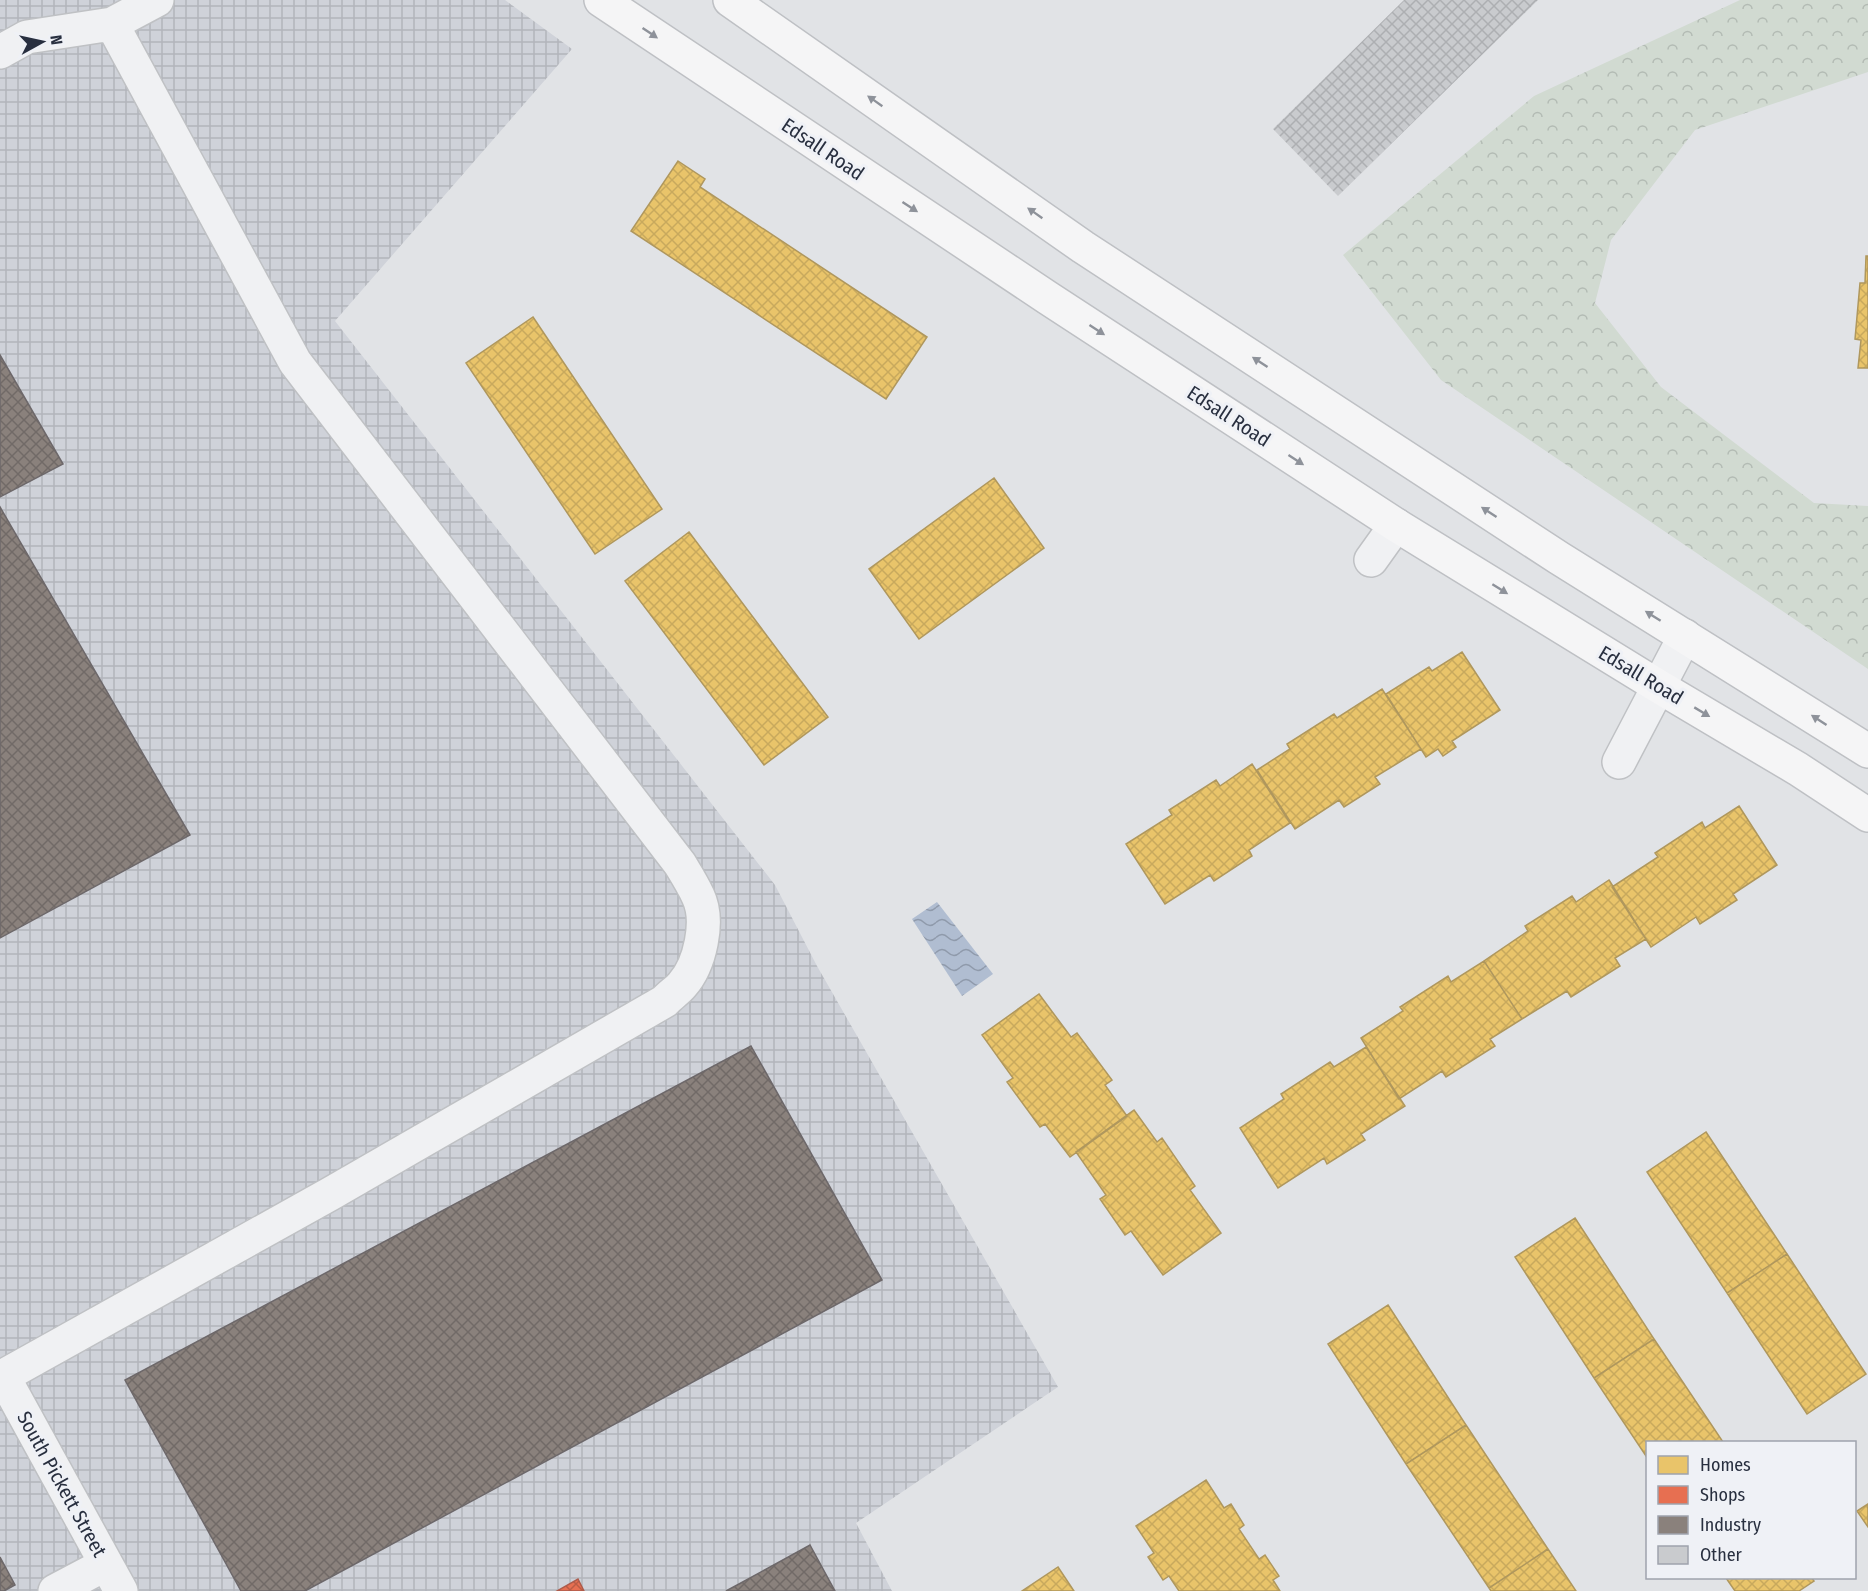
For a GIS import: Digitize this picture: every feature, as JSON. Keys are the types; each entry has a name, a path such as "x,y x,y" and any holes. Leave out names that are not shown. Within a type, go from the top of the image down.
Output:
{"main road":[{"name":"Edsall Road","path":"601,0 910,207 1396,525 1798,769 1868,815"},
{"path":"730,0 1083,247 1549,551 1868,751"}],"street":[{"path":"0,52 27,37 112,24 157,0"},
{"path":"2,1377 330,1194 665,1001 684,983 695,963 702,943 704,918 699,898 680,864 295,362 112,24"},
{"path":"1371,560 1396,525"},
{"path":"1619,762 1685,636"},
{"name":"South Pickett Street","path":"2,1377 114,1577"},
{"path":"55,1591 114,1577"}],"shaded area":[{"path":"0,0 505,0 572,49 335,321 775,885 817,966 1058,1387 856,1523 892,1591 0,1591"}],"green space":[{"path":"1740,0 1868,0 1868,72 1695,130 1611,240 1595,303 1661,387 1814,503 1868,506 1868,669 1441,380 1343,255 1534,96"}],"water":[{"path":"937,902 993,974 962,996 912,919"}],"building: Homes":[{"path":"678,161 705,179 700,187 927,337 886,399 631,231"},
{"path":"1866,256 1868,256 1868,368 1858,368 1861,340 1855,339 1860,283 1865,283"},
{"path":"533,317 662,509 595,554 466,363"},
{"path":"994,478 1044,548 919,639 869,569"},
{"path":"689,532 828,717 764,765 625,581"},
{"path":"1462,652 1500,710 1452,741 1456,747 1443,756 1438,749 1426,757 1386,694 1429,667 1432,671"},
{"path":"1382,689 1421,749 1375,777 1380,784 1344,807 1339,800 1295,829 1257,770 1290,749 1287,744 1334,714 1337,718"},
{"path":"1252,764 1290,823 1249,850 1252,856 1214,881 1210,875 1165,904 1126,844 1172,815 1169,810 1216,780 1220,786"},
{"path":"1739,806 1777,865 1733,894 1737,900 1700,924 1696,917 1651,947 1612,887 1658,857 1655,853 1702,822 1705,828"},
{"path":"1609,880 1646,939 1615,958 1620,966 1571,997 1567,991 1522,1019 1484,961 1528,931 1525,926 1572,896 1576,902"},
{"path":"1484,961 1522,1019 1490,1039 1495,1046 1446,1077 1442,1071 1399,1099 1361,1038 1403,1011 1400,1007 1448,976 1451,982"},
{"path":"1039,994 1071,1037 1077,1033 1112,1080 1105,1085 1127,1116 1070,1157 1045,1124 1040,1127 1007,1082 1013,1078 982,1035"},
{"path":"1366,1047 1405,1106 1361,1134 1365,1140 1327,1164 1324,1158 1278,1188 1240,1128 1284,1099 1281,1094 1330,1062 1334,1067"},
{"path":"1134,1110 1157,1142 1162,1138 1195,1186 1190,1190 1221,1233 1163,1275 1131,1231 1125,1235 1100,1199 1106,1195 1076,1152"},
{"path":"1706,1132 1787,1254 1727,1293 1647,1172"},
{"path":"1575,1218 1654,1339 1594,1378 1515,1257"},
{"path":"1787,1254 1866,1374 1807,1414 1727,1293"},
{"path":"1388,1305 1466,1425 1406,1464 1328,1344"},
{"path":"1654,1339 1722,1441 1646,1441 1646,1456 1594,1378"},
{"path":"1466,1425 1548,1549 1489,1588 1406,1464"},
{"path":"1206,1480 1224,1508 1231,1504 1244,1525 1239,1529 1259,1559 1265,1555 1279,1576 1273,1580 1280,1591 1179,1591 1169,1576 1163,1580 1148,1557 1154,1553 1136,1526"},
{"path":"1868,1504 1868,1527 1857,1511"},
{"path":"1548,1549 1576,1591 1491,1591 1489,1588"},
{"path":"1058,1567 1074,1591 1022,1591"},
{"path":"1727,1579 1813,1579 1814,1581 1799,1591 1735,1591"}],"building: Shops":[{"path":"578,1579 584,1591 557,1591"}],"building: Industry":[{"path":"0,355 63,464 0,497"},
{"path":"0,507 190,835 0,938"},
{"path":"751,1046 882,1280 305,1591 241,1591 125,1380"},
{"path":"810,1545 835,1591 726,1591 739,1584"},
{"path":"0,1557 15,1585 4,1591 0,1591"}],"building: Other":[{"path":"1404,0 1538,0 1338,196 1273,129"}]}
